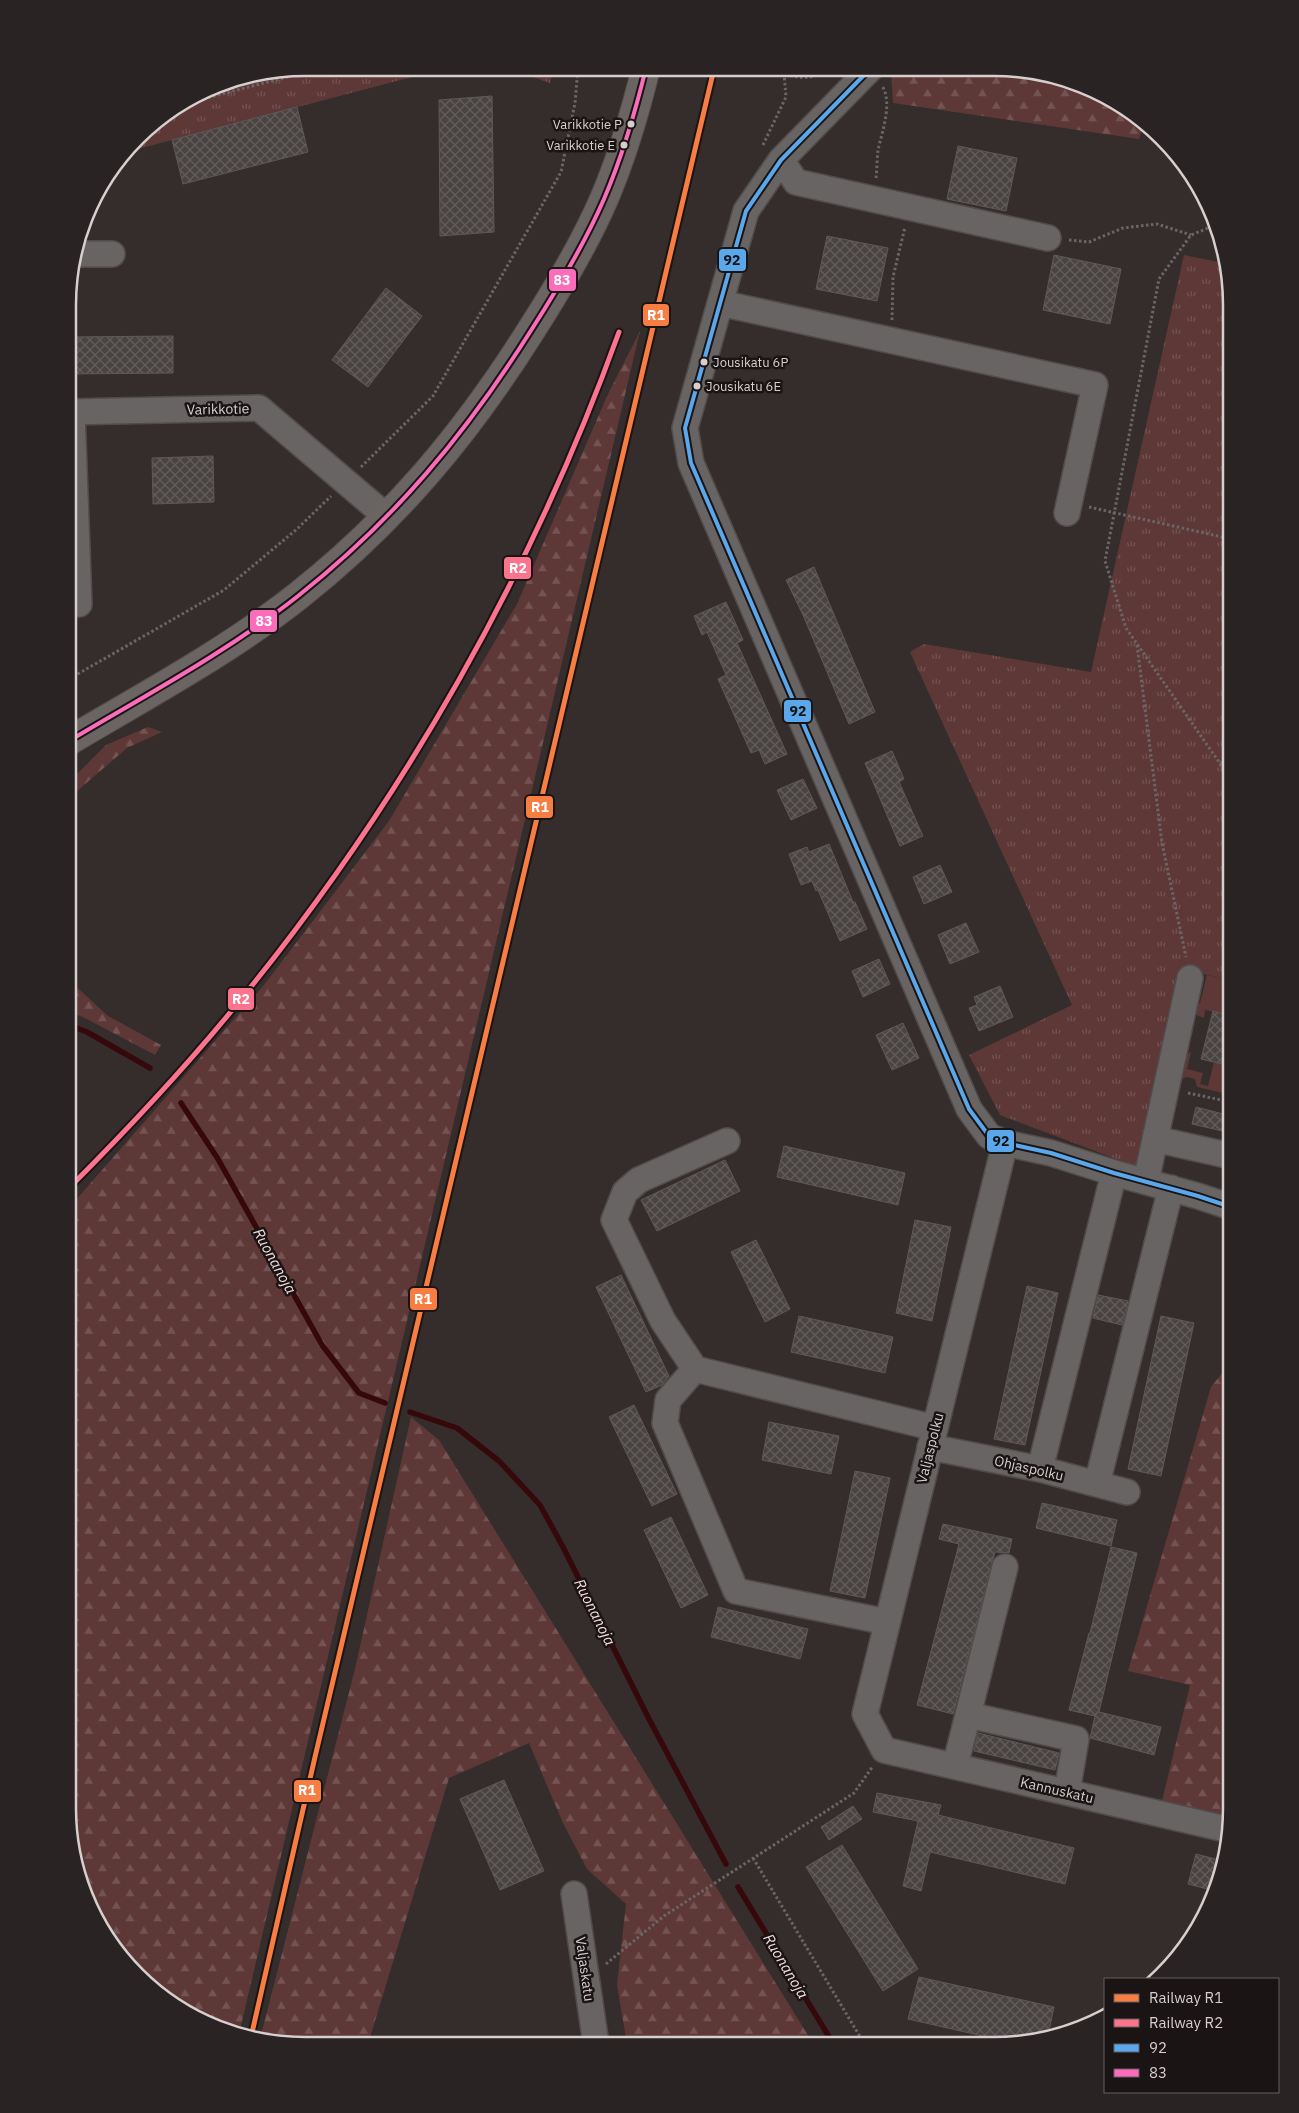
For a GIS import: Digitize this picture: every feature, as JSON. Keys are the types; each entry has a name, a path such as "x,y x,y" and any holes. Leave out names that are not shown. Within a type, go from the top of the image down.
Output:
{"main road":[{"path":"76,737 182,674 296,598 345,558 387,517 435,465 473,418 550,300 604,200 626,142 644,76"}],"street":[{"path":"863,76 781,160 746,211 685,428 691,463 969,1109 989,1136 1005,1143 1051,1153 1223,1204"},
{"path":"781,160 796,182 1048,238"},
{"path":"82,254 112,254"},
{"path":"720,302 1095,385 1068,508"},
{"name":"Varikkotie","path":"76,412 259,408 387,517"},
{"path":"76,519 80,604"},
{"path":"1146,1181 1190,978"},
{"path":"1156,1139 1223,1154"},
{"path":"727,1140 639,1180 625,1192 614,1220 663,1321 695,1369 668,1400 665,1422 736,1591 887,1622"},
{"name":"Valjaspolku","path":"884,1750 865,1714 1005,1143"},
{"path":"1040,1469 1114,1173"},
{"path":"1097,1484 1172,1188"},
{"name":"Ohjaspolku","path":"695,1369 1040,1469 1127,1492"},
{"path":"955,1766 1005,1567"},
{"path":"968,1715 1076,1739 1067,1792"},
{"name":"Kannuskatu","path":"884,1750 1222,1828"},
{"name":"Valjaskatu","path":"574,1894 595,2037"}],"path":[{"path":"76,675 224,590 297,529 433,396 561,172 575,103 577,76"},
{"path":"789,76 799,79 815,76"},
{"path":"874,76 884,91 886,118 878,152 876,184 881,201"},
{"path":"211,97 286,77"},
{"path":"892,340 894,277 910,207"},
{"path":"1048,238 1088,242 1123,228 1158,224 1191,235"},
{"path":"1209,226 1191,235 1159,279 1105,561 1126,628 1223,770"},
{"path":"1068,508 1114,513 1223,537"},
{"path":"1137,644 1162,843 1190,978"},
{"path":"1219,762 1223,763"},
{"path":"1167,1088 1223,1100"},
{"path":"587,1980 664,1916 854,1793 884,1750"},
{"path":"753,1858 861,2037"}],"green space":[{"path":"306,76 416,76 138,149 154,133 191,107 232,88 246,84 276,78"},
{"path":"530,76 551,76 550,83"},
{"path":"891,76 993,76 1023,78 1067,88 1095,100 1121,115 1142,130 1139,139 893,103"},
{"path":"1184,255 1218,262 1223,306 1223,978 1185,970 1140,1168 1000,1115 969,1055 1072,1005 910,652 924,644 1091,672"},
{"path":"640,331 241,2027 204,2013 178,1998 154,1980 133,1959 115,1935 100,1909 88,1881 78,1837 76,1807 76,1200 264,985 389,821 517,604 608,394"},
{"path":"148,727 162,732 127,748 76,792 76,774 106,745"},
{"path":"1207,975 1223,978 1223,1014 1205,1010 1204,1018 1192,1013 1189,1004 1200,1003"},
{"path":"76,986 108,1016 161,1045 155,1055 76,1014"},
{"path":"1191,1052 1187,1069 1203,1073 1200,1084 1208,1086 1214,1062 1223,1064 1223,1093 1197,1087 1195,1079 1187,1077 1179,1080 1185,1055"},
{"path":"1223,1372 1222,1819 1161,1805 1190,1685 1128,1671 1211,1387"},
{"path":"411,1417 439,1440 809,2037 626,2037 617,1985 626,1904 587,1869 563,1823 529,1743 449,1778 370,2037 306,2037 262,2032 355,1669"}],"building":[{"path":"492,96 494,232 440,236 439,100"},
{"path":"297,107 308,152 183,184 172,140"},
{"path":"958,146 1017,158 1006,211 947,199"},
{"path":"827,236 888,248 877,301 816,289"},
{"path":"1054,255 1121,269 1110,324 1043,310"},
{"path":"386,288 422,316 368,387 332,360"},
{"path":"173,336 173,373 76,374 76,337"},
{"path":"213,456 214,502 153,504 152,458"},
{"path":"814,567 875,712 849,724 803,615 786,580"},
{"path":"726,602 743,640 737,643 787,754 765,764 759,750 751,753 718,679 726,675 707,632 702,635 694,616"},
{"path":"892,751 904,779 899,782 923,836 900,846 865,763"},
{"path":"803,779 817,808 791,820 777,790"},
{"path":"829,844 853,902 855,902 867,929 840,941 818,890 816,891 812,881 801,885 789,854 807,847 809,852"},
{"path":"940,865 952,892 924,904 913,877"},
{"path":"966,923 979,952 950,964 938,935"},
{"path":"879,959 890,984 863,997 852,971"},
{"path":"1000,986 1013,1017 979,1031 969,1008 977,1005 974,997"},
{"path":"1213,1011 1223,1014 1223,1064 1201,1059"},
{"path":"903,1023 919,1058 892,1070 876,1035"},
{"path":"1196,1107 1223,1114 1223,1131 1192,1124"},
{"path":"784,1146 905,1173 898,1205 777,1177"},
{"path":"725,1160 740,1191 657,1231 641,1200"},
{"path":"915,1220 951,1227 932,1321 896,1313"},
{"path":"756,1240 790,1309 765,1322 731,1252"},
{"path":"621,1275 669,1376 662,1385 646,1392 596,1287"},
{"path":"1027,1286 1058,1293 1025,1445 994,1439"},
{"path":"1098,1295 1128,1301 1122,1325 1093,1318"},
{"path":"799,1316 893,1337 885,1373 791,1352"},
{"path":"1161,1316 1194,1323 1161,1476 1128,1469"},
{"path":"634,1405 677,1494 652,1506 609,1417"},
{"path":"769,1422 839,1436 831,1474 762,1460"},
{"path":"855,1471 890,1478 865,1598 830,1591"},
{"path":"1042,1503 1117,1520 1111,1546 1036,1528"},
{"path":"671,1517 708,1595 681,1608 644,1530"},
{"path":"943,1524 1012,1539 1009,1553 995,1552 953,1714 917,1705 959,1544 939,1539"},
{"path":"1111,1547 1137,1553 1099,1712 1161,1727 1154,1755 1090,1738 1095,1716 1069,1710"},
{"path":"718,1607 808,1629 800,1659 711,1637"},
{"path":"978,1733 1059,1753 1055,1770 974,1751"},
{"path":"504,1780 544,1871 500,1890 460,1799"},
{"path":"877,1793 941,1805 938,1815 1074,1848 1065,1884 930,1852 921,1891 903,1886 918,1821 873,1812"},
{"path":"853,1806 862,1819 829,1840 821,1827"},
{"path":"842,1845 918,1969 883,1991 806,1867"},
{"path":"1196,1854 1217,1859 1208,1889 1188,1884"},
{"path":"919,1977 1054,2007 1049,2030 1023,2035 987,2037 908,2019"}],"waterway":[{"name":"Ruonanoja","path":"76,1028 87,1032 150,1068"},
{"name":"Ruonanoja","path":"181,1103 218,1159 322,1345 359,1393 385,1403"},
{"name":"Ruonanoja","path":"410,1412 457,1428 499,1461 540,1505 649,1719 726,1864"},
{"name":"Ruonanoja","path":"738,1887 829,2037"}],"rail line":[{"name":"R1","path":"253,2030 315,1757 712,76"},
{"name":"R2","path":"76,1181 158,1096 242,998 301,922 357,844 409,764 458,681 504,596 546,510 584,422 619,332"}],"transit line":[{"name":"83","path":"76,737 215,654 298,596 366,537 426,474 480,406 505,370 550,300 579,250 604,199 617,167 644,76"},
{"name":"92","path":"863,76 781,160 746,211 685,428 691,463 969,1109 989,1136 1005,1143 1051,1153 1223,1204"}],"place":[{"name":"Varikkotie P","path":"631,124"},
{"name":"Varikkotie E","path":"624,145"},
{"name":"Jousikatu 6P","path":"704,362"},
{"name":"Jousikatu 6E","path":"697,386"}]}
